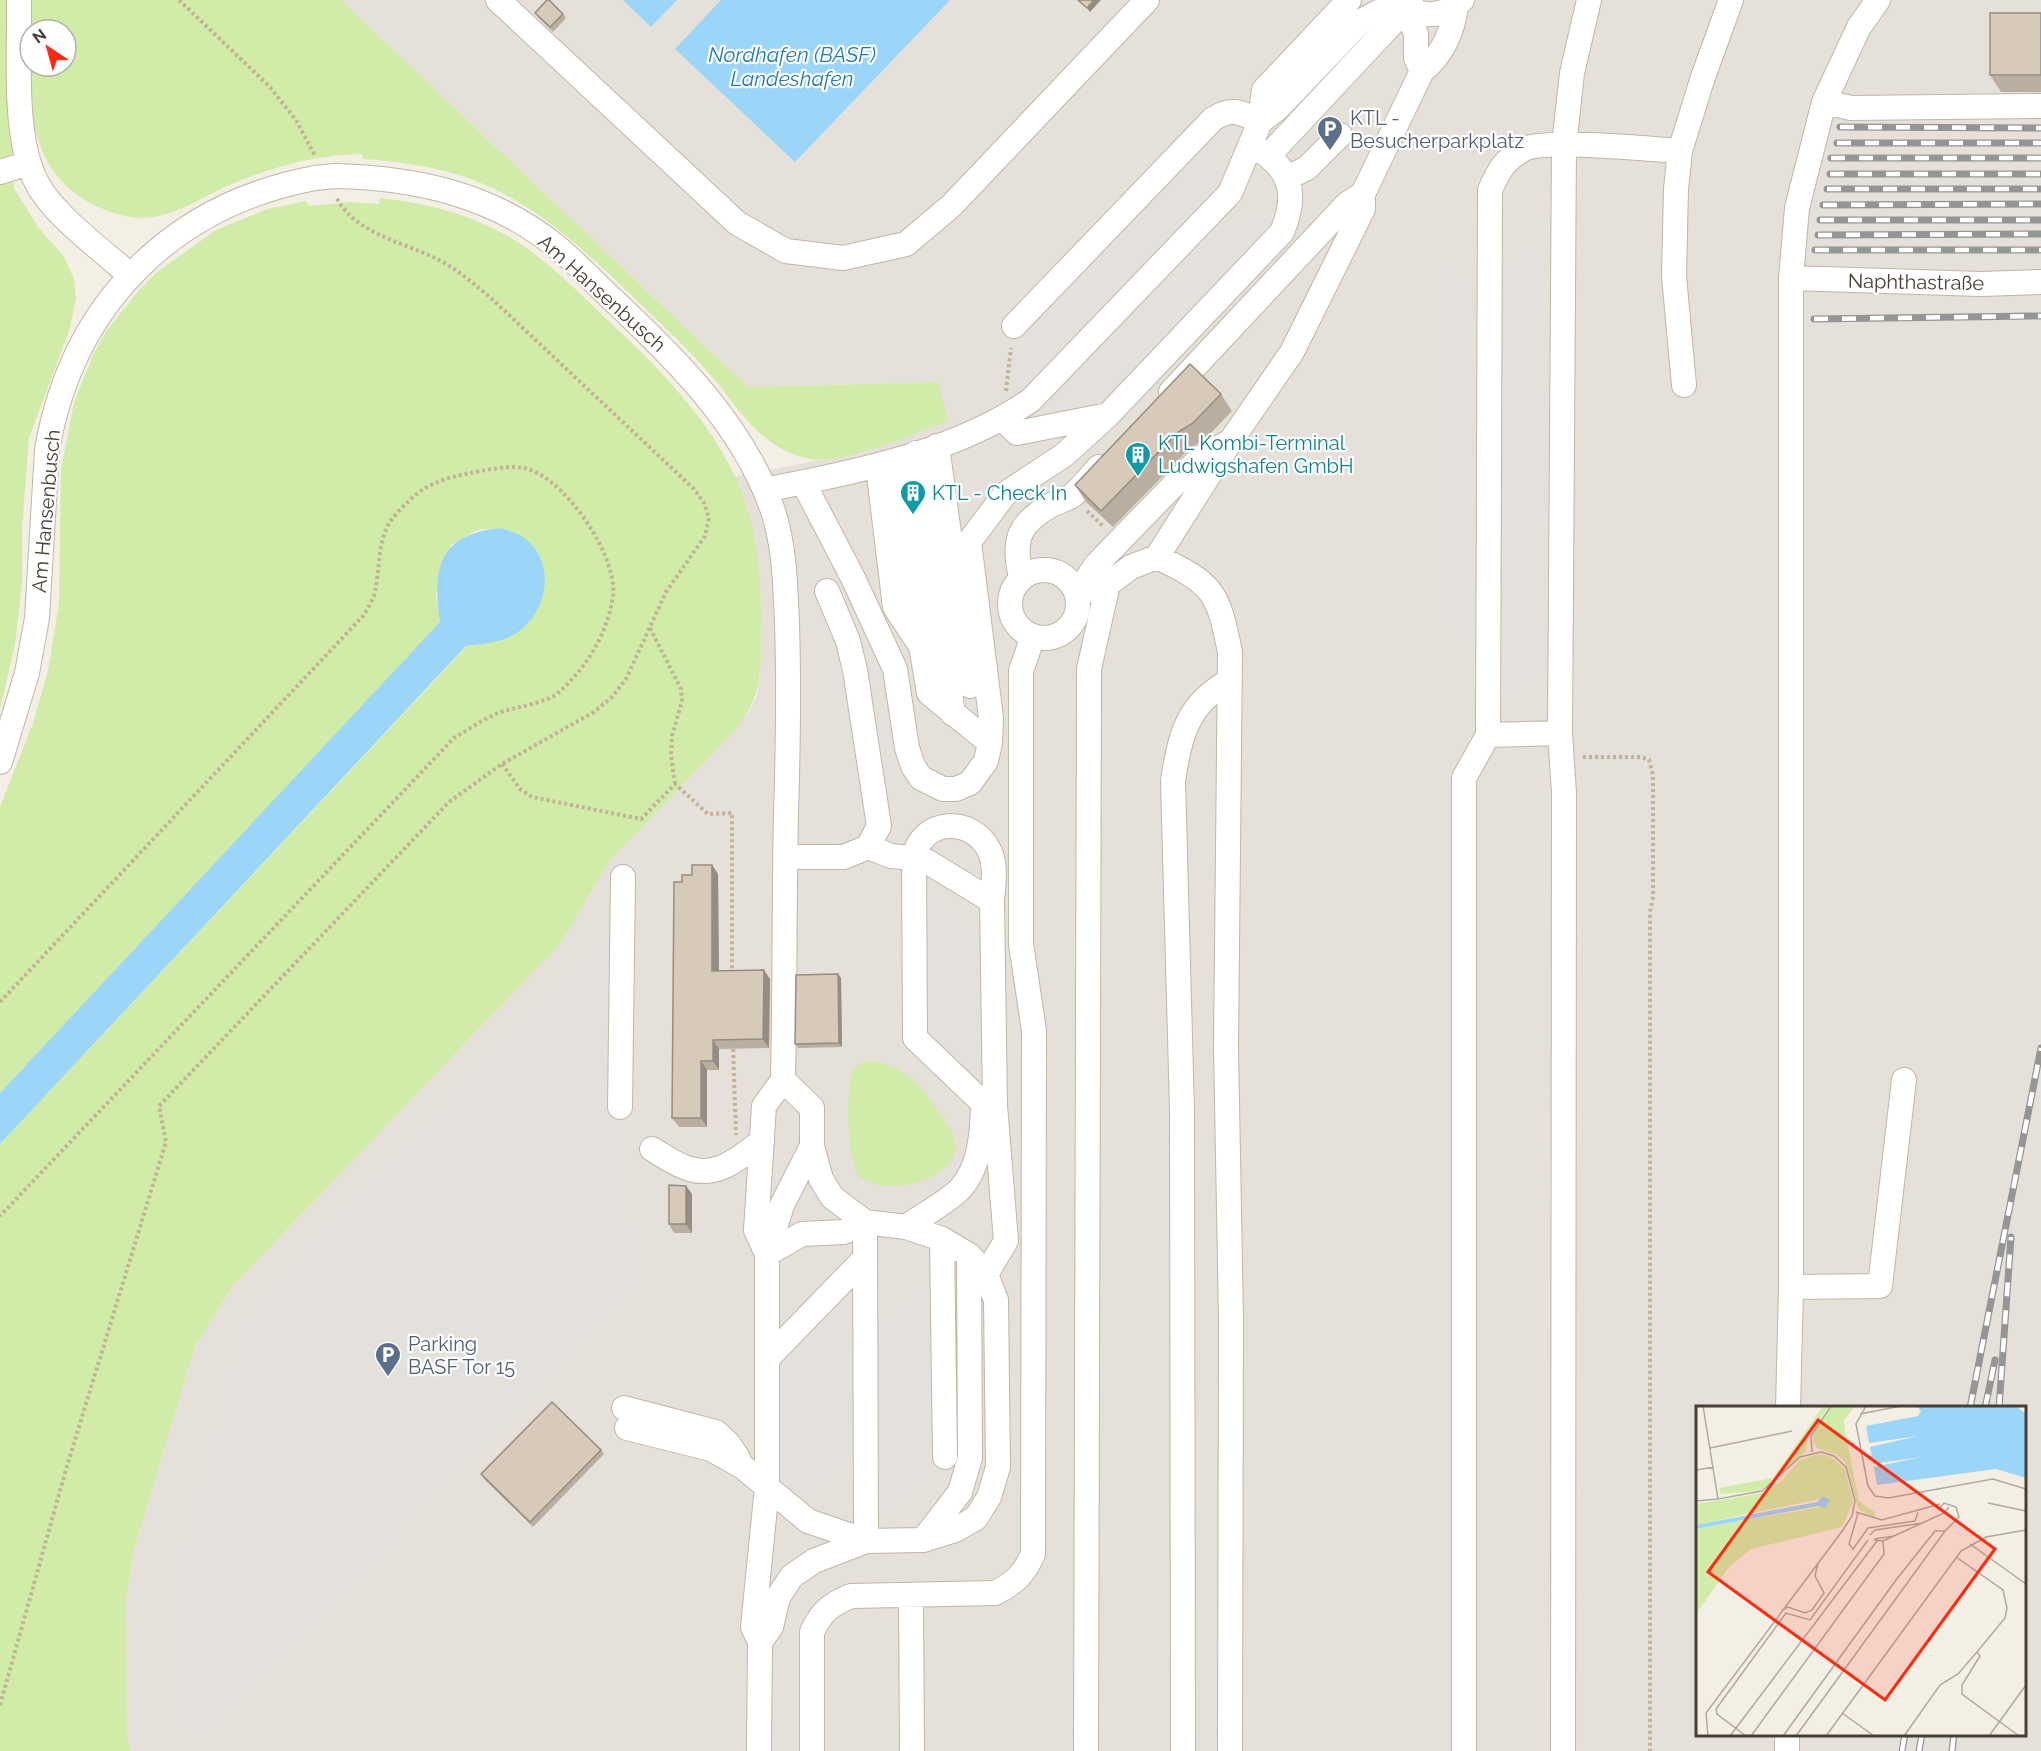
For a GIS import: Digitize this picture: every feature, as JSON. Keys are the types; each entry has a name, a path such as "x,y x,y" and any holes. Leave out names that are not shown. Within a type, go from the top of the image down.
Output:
{"street":[{"path":"19,0 22,132 29,163 38,186 53,206 130,275"},
{"path":"498,0 737,223 786,251 843,258 906,244 951,206 1147,0"},
{"path":"983,738 991,718 969,542 1005,494 1064,455 1108,415 1282,232 1291,211 1287,178 1260,150 1260,122 1264,90 1349,0"},
{"path":"1563,1751 1562,764 1560,733 1564,146 1572,73 1589,0"},
{"path":"1684,386 1674,276 1676,189 1680,151 1731,0"},
{"path":"1788,1406 1791,1287 1791,278 1797,208 1824,102 1859,27 1878,0"},
{"path":"1260,122 1279,107 1361,21 1378,12 1405,3 1431,15 1459,3"},
{"path":"1405,3 1416,34 1416,58 1422,71"},
{"path":"765,490 907,457 1003,419 1031,400 1230,192 1260,150 1405,3"},
{"path":"1077,594 1108,584 1131,567 1157,557 1230,442 1292,352 1363,209 1363,194 1422,71 1435,61 1454,24 1459,3"},
{"path":"1824,102 1851,108 2041,106"},
{"path":"1014,326 1213,119 1232,110 1242,112 1260,122"},
{"path":"1287,178 1307,168 1340,135"},
{"path":"1464,1751 1464,778 1488,735 1490,190 1501,166 1526,148 1564,146 1680,151"},
{"path":"0,172 29,163"},
{"name":"Am Hansenbusch","path":"0,762 27,674 37,618 47,450 57,403 88,331 130,275 153,252 226,205 287,183 325,177 394,179 465,195 525,224 558,248 660,344 691,377 726,424 765,490 780,537 784,563 790,692 785,857 783,1080"},
{"path":"1153,411 1347,204 1363,194"},
{"name":"Naphthastraße","path":"1791,278 1981,285 2041,282"},
{"path":"1003,419 1017,433 1108,415"},
{"path":"1077,594 1096,565 1200,458 1230,442"},
{"path":"1021,578 1016,551 1020,533 1032,518 1049,506 1072,496 1112,454"},
{"path":"803,482 853,578 896,669 907,748 913,766 921,778 932,785 943,789 956,789 970,783 986,761 983,738 907,457"},
{"path":"907,457 895,607 921,646 929,693 983,738"},
{"path":"907,457 953,714"},
{"path":"1157,557 1203,583 1221,610 1230,652 1226,1047 1231,1320 1230,1751"},
{"path":"1038,570 1049,570 1066,577 1077,594 1078,603 1074,621 1061,634 1042,638 1033,636 1015,621 1011,610 1010,599 1021,578 1038,570"},
{"path":"1086,1751 1089,669 1108,584"},
{"path":"785,857 844,857 868,847 879,826 855,670 848,641 827,591"},
{"path":"1061,634 1089,669"},
{"path":"812,1751 812,1632 820,1615 834,1603 851,1596 995,1593 1014,1584 1025,1571 1033,1554 1034,1030 1021,944 1021,671 1033,636"},
{"path":"1183,1751 1182,1122 1173,781 1178,751 1198,704 1210,691 1228,682"},
{"path":"900,698 929,693"},
{"path":"1488,735 1560,733"},
{"path":"983,1102 915,1038 914,857 916,846 938,827 954,824 980,837 990,852 994,870 992,901 995,1106 1006,1241 986,1274"},
{"path":"868,847 891,856 923,859 992,901"},
{"path":"620,1107 622,877"},
{"path":"906,1227 957,1192 971,1175 978,1153 983,1102 981,937"},
{"path":"625,1418 711,1449 743,1467 808,1521 866,1541 923,1540 955,1530 976,1518 989,1497 998,1467 996,1300 986,1274 969,1254 942,1239 906,1227 865,1222 832,1197 821,1179 812,1146 812,1108 783,1080 764,1106 756,1230 767,1254"},
{"path":"1791,1287 1880,1286 1905,1080"},
{"path":"652,1149 691,1170 726,1167 762,1141"},
{"path":"759,1751 760,1642 753,1627 767,1487 767,1254 782,1205 812,1146"},
{"path":"767,1254 802,1234 844,1232 865,1222"},
{"path":"865,1222 866,1541"},
{"path":"942,1239 945,1457"},
{"path":"923,1540 960,1492 970,1458 969,1254"},
{"path":"767,1359 865,1258"},
{"path":"760,1642 771,1627 778,1598 792,1576 814,1561 866,1541"},
{"path":"911,1595 912,1751"}],"path":[{"path":"0,1705 67,1466 166,1142 159,1106 449,802 502,764 594,712 612,697 626,679 666,592 705,536 709,518 704,503 694,489 492,298 461,273 435,258 373,232 344,211 296,120 269,86 179,0"},
{"path":"0,1002 363,616 374,596 380,555 388,524 410,500 428,486 453,476 486,470 524,468 546,477 565,493 582,514 605,555 613,594 602,634 588,662 556,695 496,714 454,738 0,1216"},
{"path":"650,627 681,689 682,702 672,736 671,755 675,784 708,814 732,813 732,980"},
{"path":"1562,764 1586,756 1641,757 1649,760 1653,775 1653,897 1650,912 1650,1751"},
{"path":"502,764 520,789 532,797 641,819 675,784"},
{"path":"733,1036 736,1161"}],"shaded area":[{"path":"341,0 2041,0 2041,1751 131,1751 127,1739 126,1598 134,1550 195,1346 232,1287 561,943 608,863 747,715 756,698 760,677 761,594 751,529 735,477 873,449 938,382 748,387"},
{"path":"1242,112 1195,229 1291,211 1108,415 1017,433 1004,404 1014,326 1213,119"},
{"name":"KTL - Besucherparkplatz","path":"1324,116 1359,150 1321,192 1309,180 1306,155 1296,145"},
{"path":"1547,220 1547,665 1505,708 1506,262"},
{"path":"1434,248 1475,286 1474,657 1433,616"},
{"path":"828,612 851,627 859,625 871,662 878,660 900,797 850,805 826,655 813,618"},
{"path":"914,869 981,937 983,1103 915,1038"},
{"name":"Parking BASF Tor 15","path":"612,937 620,1107 625,1131 626,1195 637,1222 638,1288 217,1728 203,1736 188,1736 176,1729 170,1715 168,1606 177,1551 241,1322 250,1303 596,938"},
{"path":"865,1258 866,1333 942,1262 945,1457 866,1541 865,1446 796,1512 767,1487 767,1359"}],"green space":[{"path":"0,0 8,0 14,188 38,227 64,257 74,279 76,298 70,328 29,438 22,529 22,584 15,644 0,709"},
{"path":"28,0 341,0 748,387 938,382 948,421 876,448 837,458 820,460 805,458 789,452 761,434 680,342 611,275 546,220 498,191 472,179 444,171 404,163 363,159 362,154 344,155 308,160 273,169 221,189 171,213 155,217 132,217 101,208 73,192 54,171 41,146 33,119 29,90 29,78 78,78 78,18 28,18"},
{"path":"380,198 428,206 473,219 527,248 562,276 634,345 691,407 723,453 736,478 753,529 759,566 761,602 760,666 756,692 752,704 734,731 608,863 561,943 232,1287 195,1346 134,1550 126,1598 127,1739 131,1751 0,1751 0,1144 467,646 500,639 530,622 501,528 477,530 451,545 436,595 441,622 0,1093 0,807 33,723 48,671 59,603 61,469 74,402 94,353 107,330 139,290 157,272 216,230 268,209 306,201 309,206 350,202 379,204"},
{"path":"866,1061 879,1062 901,1071 920,1087 949,1126 956,1146 954,1156 946,1166 923,1181 894,1186 880,1185 867,1181 857,1174 849,1135 850,1081 853,1068"}],"water":[{"name":"Nordhafen (BASF) Landeshafen","path":"623,0 677,0 651,27"},
{"name":"Nordhafen (BASF) Landeshafen","path":"721,0 950,0 795,162 675,49"},
{"path":"501,528 526,539 536,550 542,562 545,575 544,589 535,614 515,634 492,643 466,646 0,1144 0,1093 440,622 437,585 439,570 452,546 464,537"}],"building":[{"path":"547,0 563,14 550,27 535,13"},
{"path":"1078,0 1094,0 1087,8"},
{"path":"1990,13 2041,13 2041,75 1990,75"},
{"path":"1190,364 1221,394 1193,423 1178,432 1101,511 1075,485"},
{"path":"692,865 712,865 712,971 764,970 763,1039 713,1040 713,1061 701,1061 701,1118 672,1118 674,882 682,882 682,875 692,875"},
{"path":"838,974 839,1043 795,1044 796,975"},
{"path":"669,1185 686,1186 686,1224 669,1224"},
{"path":"552,1402 601,1450 530,1522 481,1474"}],"railway":[{"path":"1840,127 2041,128"},
{"path":"1837,143 2041,143"},
{"path":"1831,158 2041,158"},
{"path":"1830,174 2041,174"},
{"path":"1827,189 2041,189"},
{"path":"1823,205 2041,204"},
{"path":"1820,220 2041,220"},
{"path":"1818,235 2041,234"},
{"path":"1815,250 2041,250"},
{"path":"1814,319 2041,316"},
{"path":"1970,1406 2041,1048"},
{"path":"1999,1406 2011,1237"},
{"path":"1985,1406 1995,1360"},
{"path":"1902,1751 1905,1736"},
{"path":"1919,1751 1922,1736"},
{"path":"1952,1751 1954,1736"}],"place":[{"name":"KTL - Besucherparkplatz","path":"1330,152"},
{"name":"KTL Kombi-Terminal Ludwigshafen GmbH","path":"1138,478"},
{"name":"KTL - Check In","path":"913,516"},
{"name":"Parking BASF Tor 15","path":"388,1378"}]}
